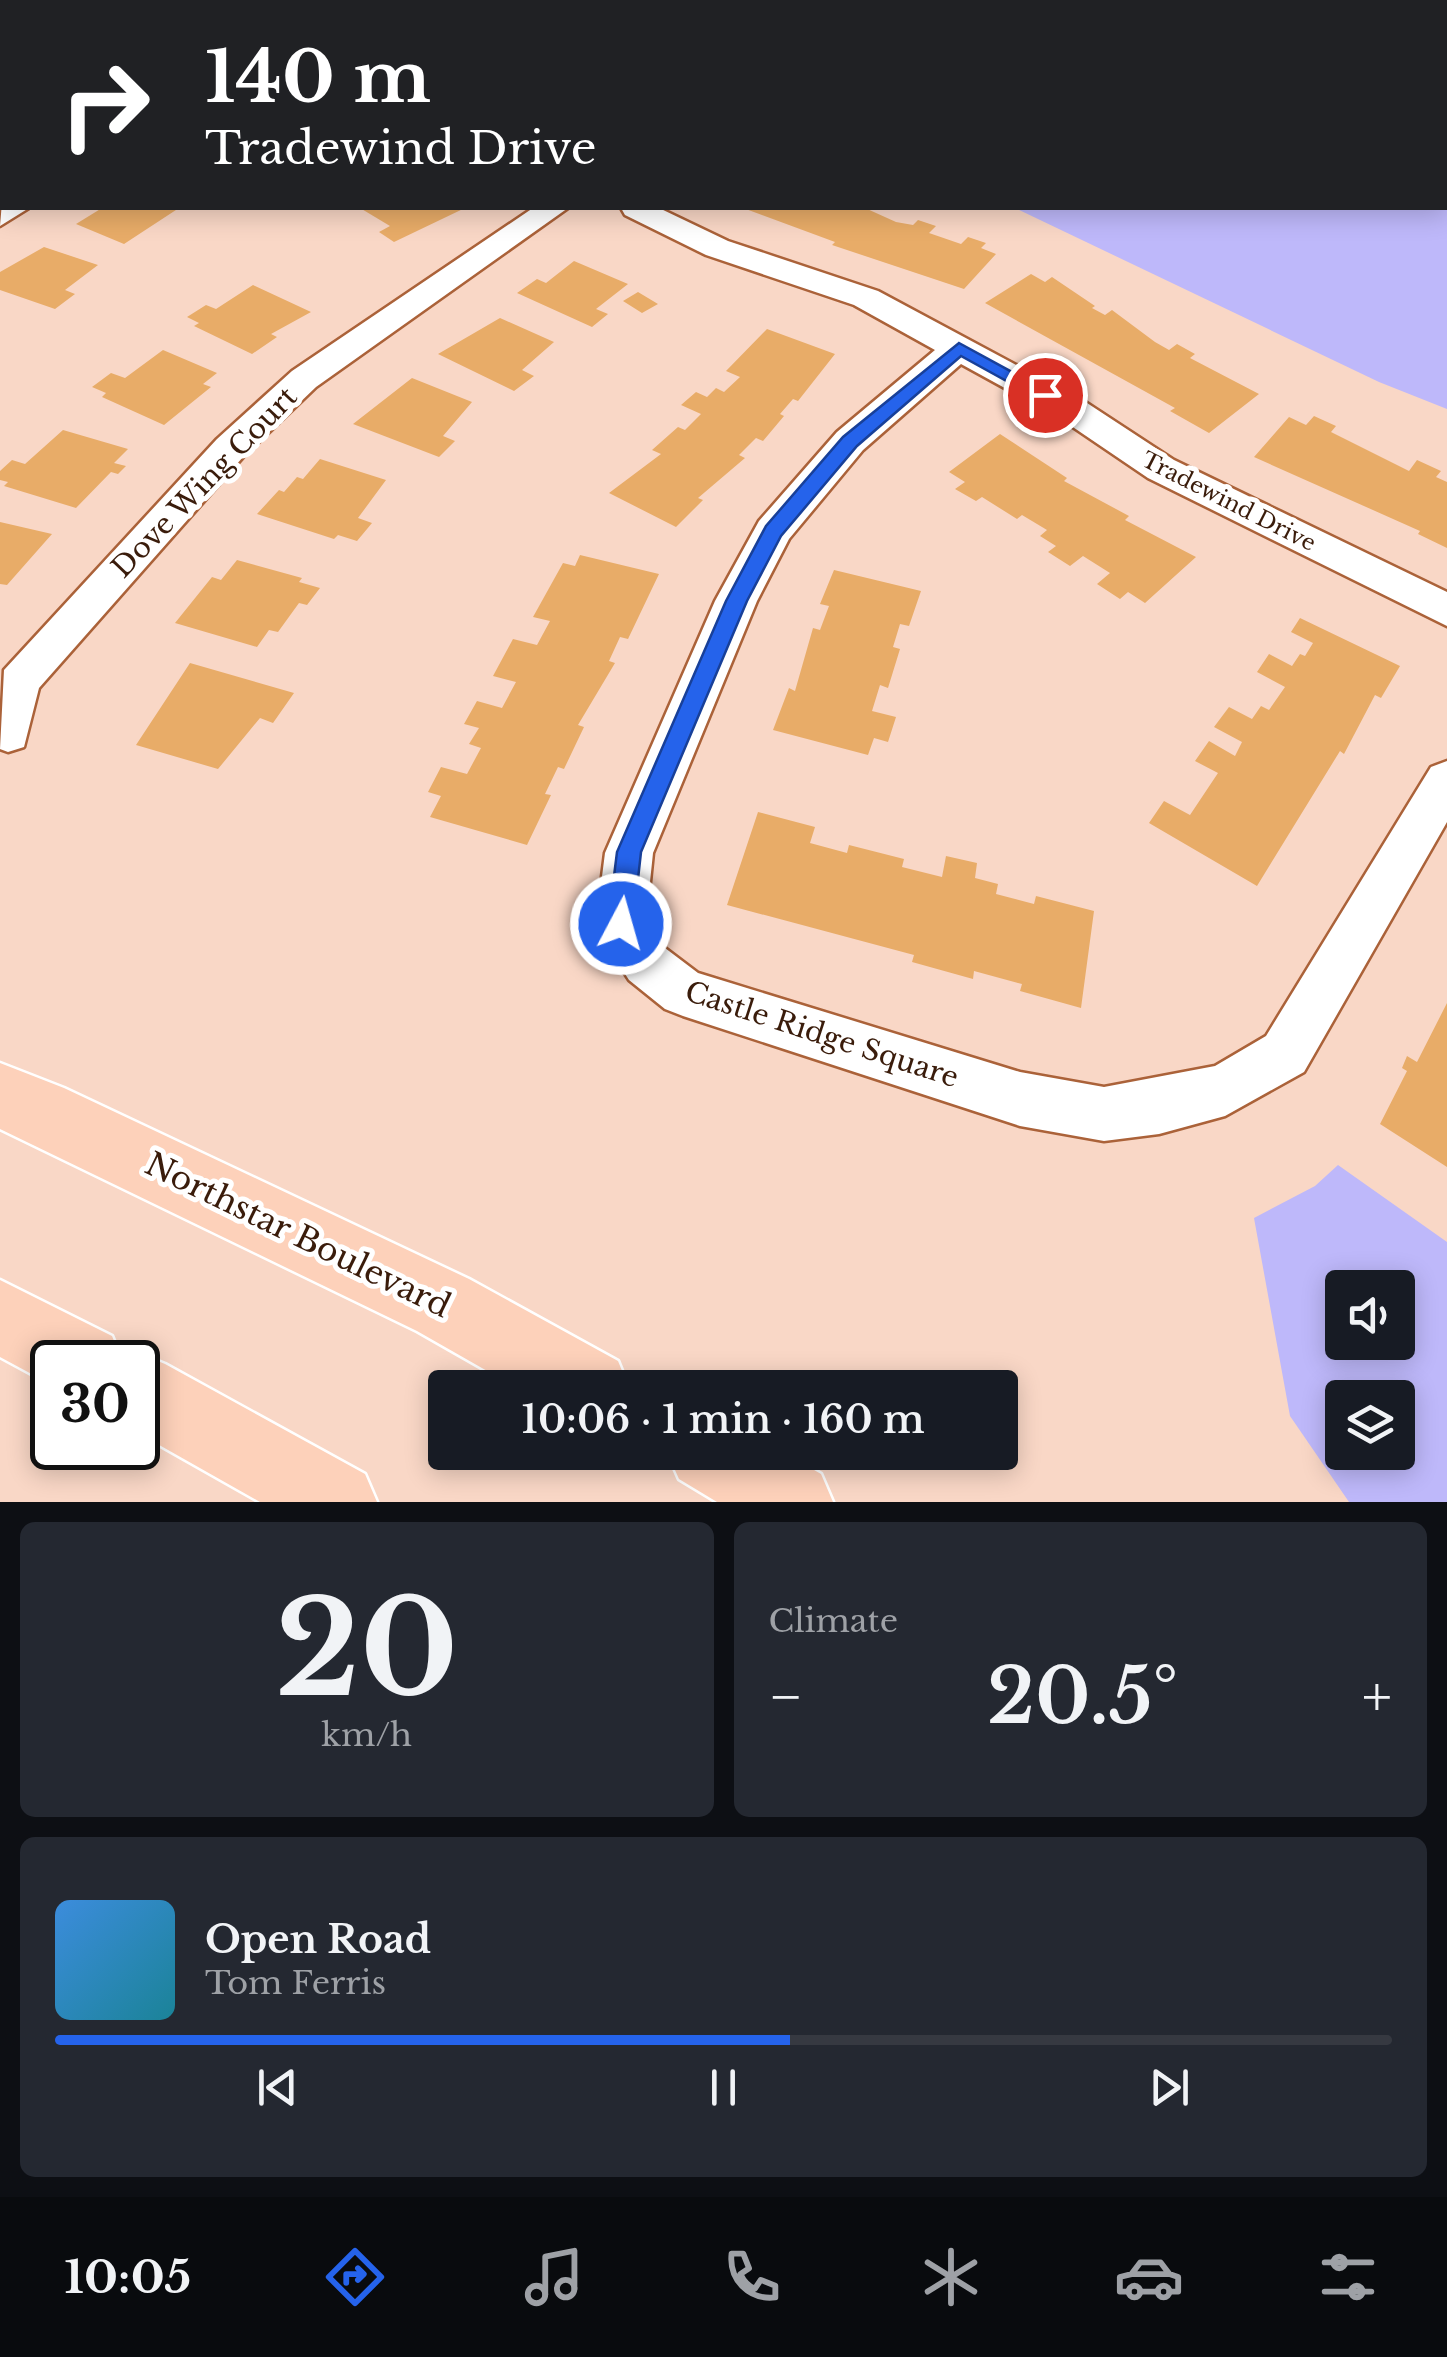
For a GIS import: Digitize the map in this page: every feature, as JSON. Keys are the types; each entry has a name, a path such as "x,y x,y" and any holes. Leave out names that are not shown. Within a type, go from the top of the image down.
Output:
{"main road":[{"name":"Northstar Boulevard","path":"0,1096 40,1111 426,1296 558,1370"},
{"path":"0,1317 44,1340"},
{"path":"160,1403 337,1502"},
{"path":"737,1470 793,1502"}],"street":[{"name":"Dove Wing Court","path":"8,734 19,682 230,448 304,379 550,210"},
{"name":"Tradewind Drive","path":"640,210 717,248 866,298 1074,411 1161,469 1447,610"},
{"name":"Castle Ridge Square","path":"959,348 850,442 773,532 736,601 629,852 621,924 646,964 683,992 1020,1099 1104,1114 1159,1107 1226,1090 1285,1054 1447,780"}],"shaded area":[{"path":"1019,210 1447,210 1447,409 1379,382"},
{"path":"1338,1165 1447,1242 1447,1502 1349,1502 1327,1470 1415,1470 1415,1380 1325,1380 1325,1467 1290,1416 1254,1218 1315,1186"}],"building":[{"path":"99,210 176,210 124,244 76,224"},
{"path":"363,210 461,210 394,242 379,232 390,226"},
{"path":"748,210 869,210 896,222 913,225 918,220 936,226 929,233 961,244 968,237 986,243 981,248 996,254 964,289 832,245 835,242"},
{"path":"44,247 98,265 65,290 75,294 55,309 0,290 0,272"},
{"path":"574,261 628,284 596,309 608,314 592,327 517,293 537,279 546,283"},
{"path":"1031,274 1045,282 1052,277 1095,306 1092,308 1105,315 1112,310 1169,350 1177,344 1195,354 1190,358 1259,394 1209,433 1170,411 1175,408 985,303"},
{"path":"253,285 311,312 271,334 277,337 252,354 194,326 199,323 187,317 206,305 216,309"},
{"path":"638,292 658,304 642,313 623,301"},
{"path":"500,318 554,342 522,370 534,376 514,391 438,354"},
{"path":"767,329 835,354 798,401 793,399 780,414 784,416 763,441 756,438 739,455 745,458 698,498 703,500 676,527 609,493 661,454 652,450 678,427 685,430 701,414 681,405 696,392 707,397 716,388 724,392 740,377 726,371"},
{"path":"163,350 217,373 203,384 211,387 164,425 102,397 106,393 92,387 111,373 125,378"},
{"path":"412,378 472,402 443,436 455,441 439,457 353,424"},
{"path":"1314,416 1336,426 1331,432 1409,471 1417,460 1441,471 1436,477 1447,482 1447,548 1418,534 1420,531 1254,457 1289,417 1306,425"},
{"path":"63,430 128,449 114,463 126,466 118,474 111,472 76,508 4,486 8,482 0,480 0,471 12,460 25,464"},
{"path":"1000,434 1067,478 1064,481 1129,516 1125,520 1196,557 1145,603 1128,592 1120,599 1097,584 1110,573 1083,556 1070,566 1048,552 1056,546 1040,536 1047,530 1022,515 1017,519 982,497 976,501 955,489 965,482 949,472"},
{"path":"320,459 386,480 358,518 372,523 357,541 338,535 334,539 257,514 279,490 284,492 297,477 303,479"},
{"path":"0,522 52,534 7,585 0,584"},
{"path":"580,555 659,574 628,639 620,637 609,661 615,663 578,725 584,727 564,769 558,767 545,794 551,795 527,845 430,817 441,796 428,792 441,767 467,774 481,748 469,744 479,728 464,724 477,701 502,708 516,682 493,676 513,639 537,645 550,621 533,617 563,563 575,566"},
{"path":"237,560 302,578 299,582 320,588 307,605 299,603 278,632 269,630 257,647 175,623 212,577 221,580"},
{"path":"834,570 921,591 909,626 900,624 893,647 900,649 888,688 880,685 872,711 896,717 888,742 874,738 868,755 773,730 789,688 795,691 813,628 820,630 829,606 820,604"},
{"path":"1300,618 1400,666 1381,698 1375,695 1344,754 1340,751 1257,886 1149,823 1164,801 1190,815 1218,773 1195,761 1209,741 1235,756 1242,742 1214,727 1229,707 1252,719 1261,706 1269,710 1285,687 1257,672 1269,654 1292,666 1300,654 1305,656 1313,643 1291,632"},
{"path":"190,663 294,693 273,723 260,718 218,769 136,745"},
{"path":"758,812 815,827 810,843 847,853 849,845 904,859 902,867 942,877 946,856 977,863 975,878 998,884 996,894 1034,904 1036,896 1094,911 1081,1008 1020,991 1022,984 974,971 973,979 912,962 914,955 727,905"},
{"path":"1447,1003 1447,1167 1380,1124 1407,1071 1402,1068 1407,1056 1417,1062"}],"route":[{"path":"621,924 629,852 736,601 773,532 850,442 959,348 1045,395"}]}
